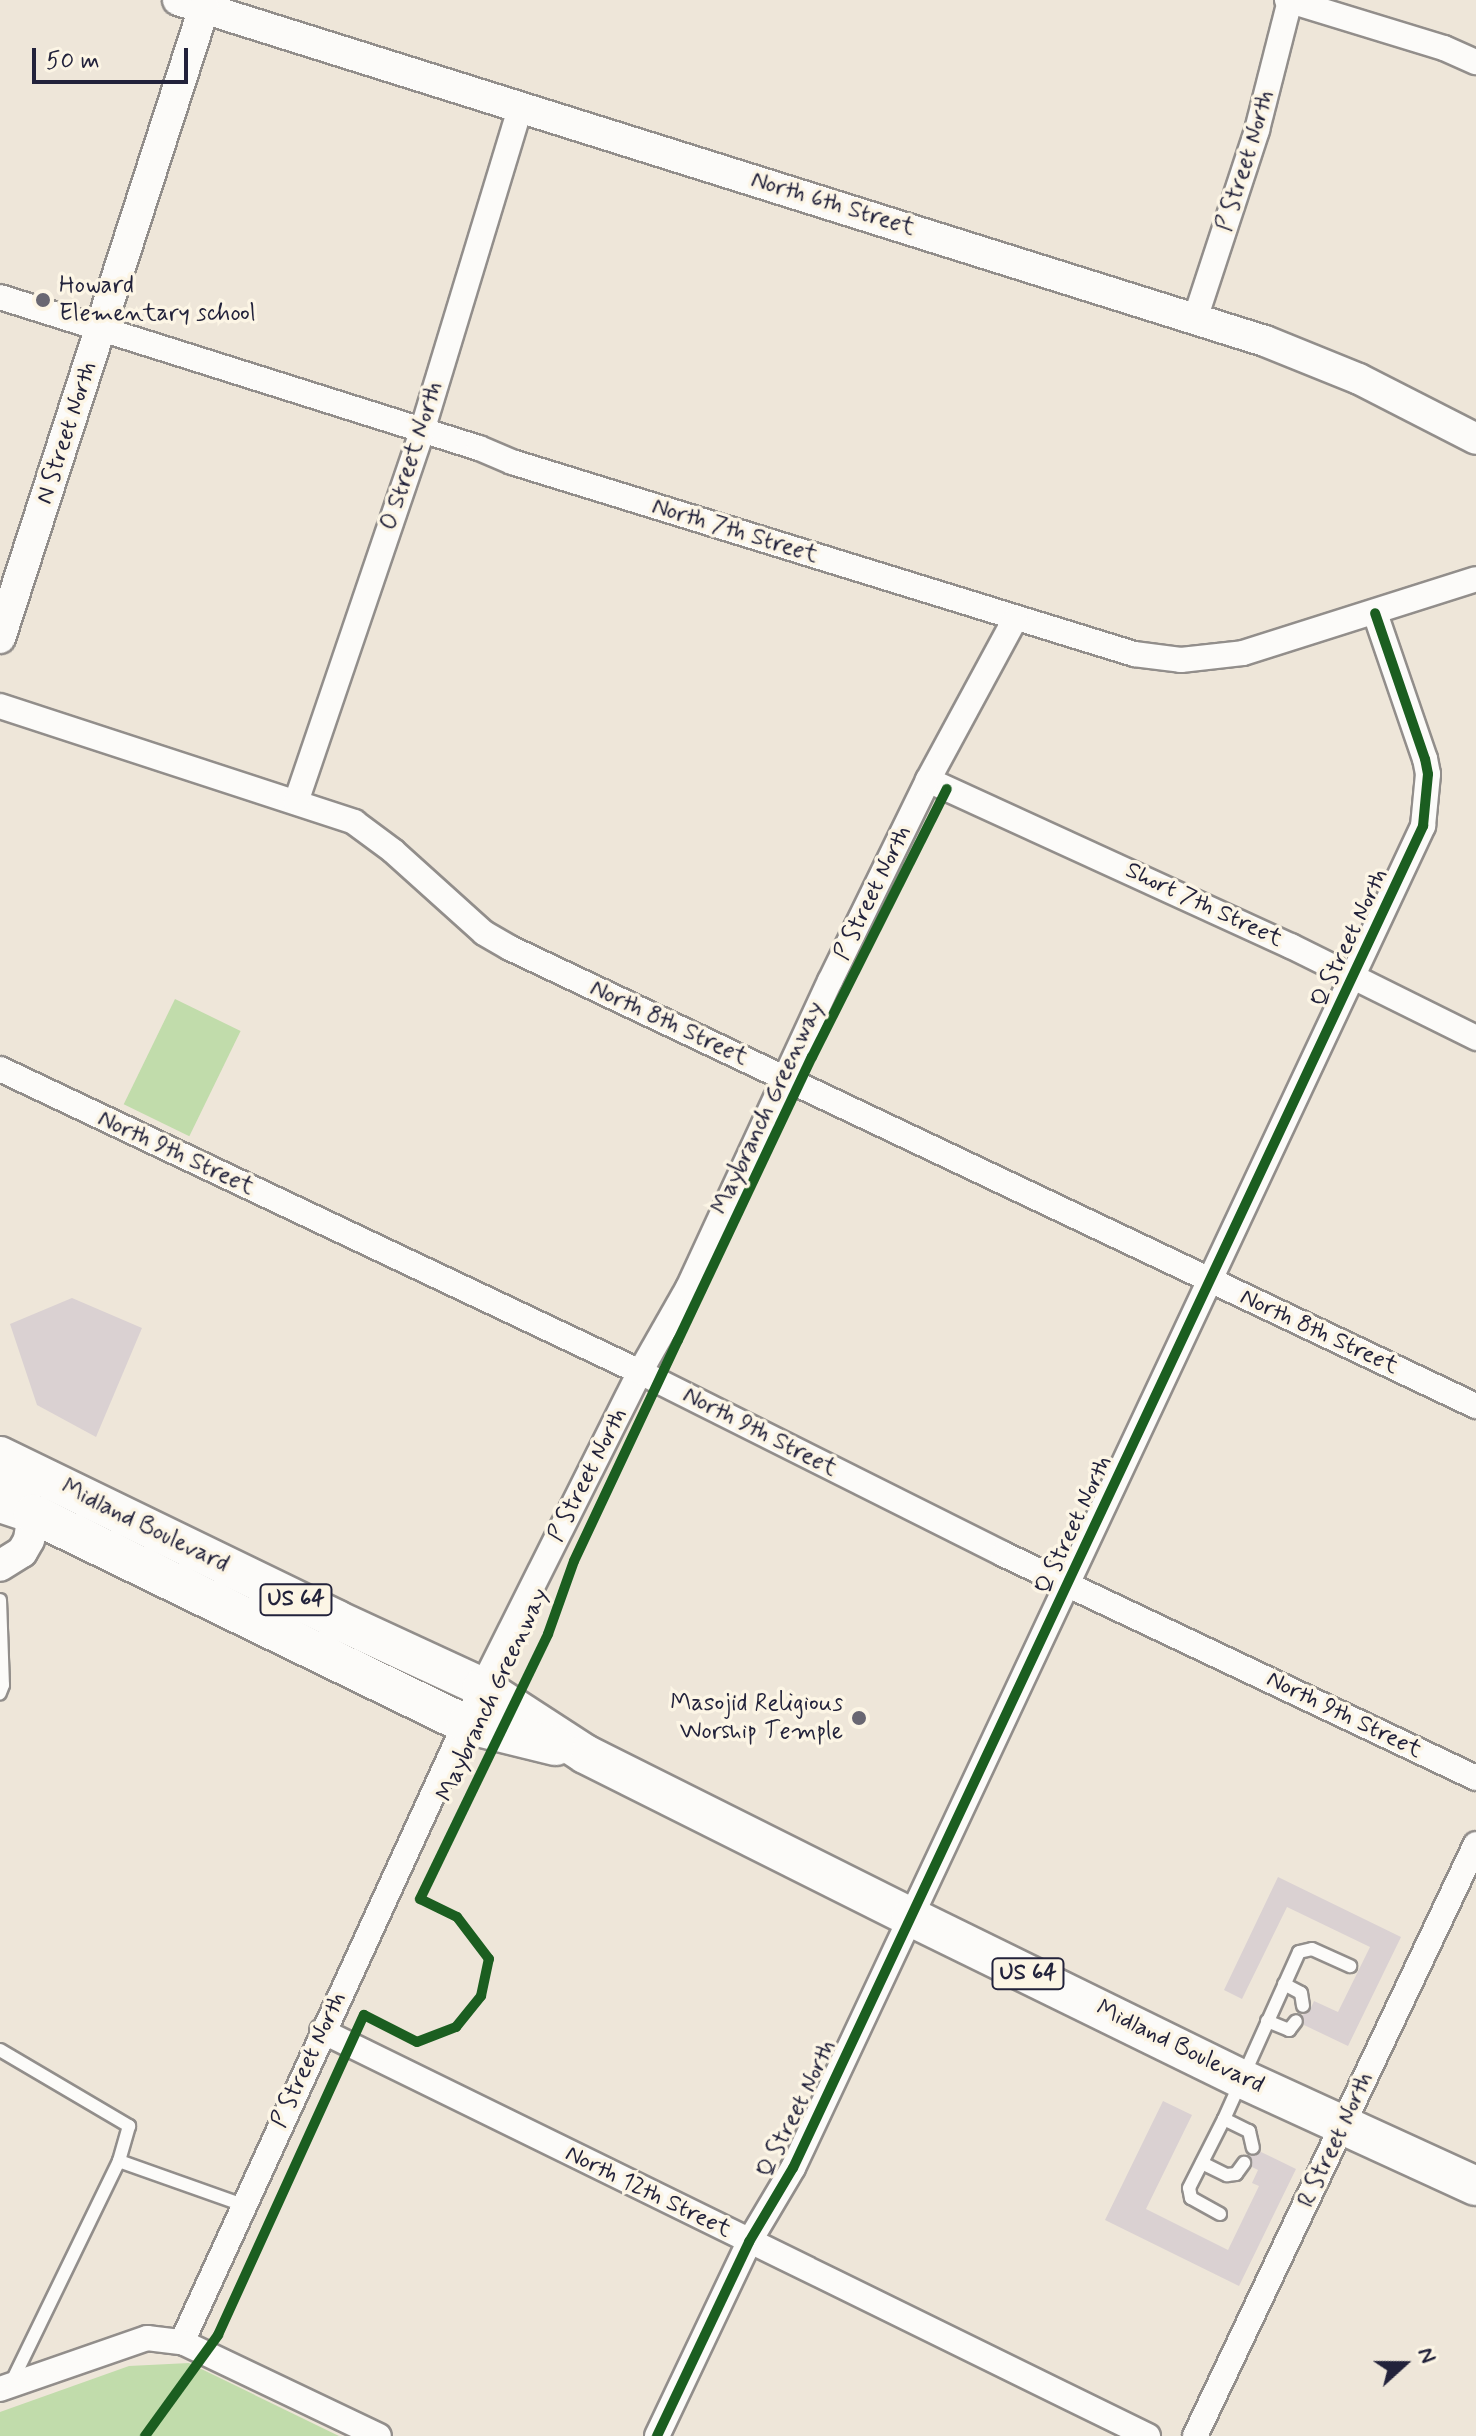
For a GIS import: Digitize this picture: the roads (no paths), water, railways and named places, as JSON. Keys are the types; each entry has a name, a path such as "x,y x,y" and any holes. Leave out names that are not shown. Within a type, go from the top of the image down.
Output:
{"main road":[{"name":"Midland Boulevard","path":"0,1457 482,1687 585,1754 911,1917 1242,2079 1344,2123 1476,2186"},
{"name":"Midland Boulevard","path":"16,1508 466,1724 585,1754"}],"street":[{"path":"1289,0 1444,48 1476,62"},
{"name":"P Street North","path":"1195,319 1257,130 1289,0"},
{"name":"North 6th Street","path":"197,3 1317,360 1476,439"},
{"name":"N Street North","path":"0,638 101,328 197,3"},
{"name":"O Street North","path":"296,802 422,431 520,108"},
{"name":"North 7th Street","path":"0,297 1134,654 1181,660 1273,645 1476,579"},
{"name":"Q Street North","path":"657,2436 749,2242 793,2168 1355,976 1426,816 1425,759 1375,613"},
{"name":"P Street North","path":"182,2342 482,1687 640,1372 688,1288 928,780 1015,619"},
{"name":"North 8th Street","path":"0,706 354,822 484,933 510,948 1476,1406"},
{"name":"Short 7th Street","path":"928,780 1355,976 1476,1038"},
{"name":"North 9th Street","path":"0,1069 640,1372 1069,1584 1476,1778"},
{"path":"0,1457 29,1540 22,1552 0,1566"},
{"name":"R Street North","path":"1195,2436 1476,1844"},
{"name":"North 12th Street","path":"322,2031 1148,2436"},
{"path":"4,2388 147,2338 182,2342 379,2436"}],"lane":[{"path":"0,1600 3,1685 0,1693"},
{"path":"1220,2214 1191,2198 1189,2188 1224,2119 1299,1952 1312,1949 1350,1966"},
{"path":"1284,1984 1300,2001"},
{"path":"1267,2021 1289,2022"},
{"path":"0,2050 129,2126 119,2161 4,2388"},
{"path":"1224,2119 1249,2131 1253,2148"},
{"path":"119,2161 243,2205"},
{"path":"1202,2163 1227,2175 1236,2174 1244,2163"}],"place":[{"name":"Howard Elementary school","path":"43,300"},
{"name":"Masojid Religious Worship Temple","path":"859,1718"}]}
